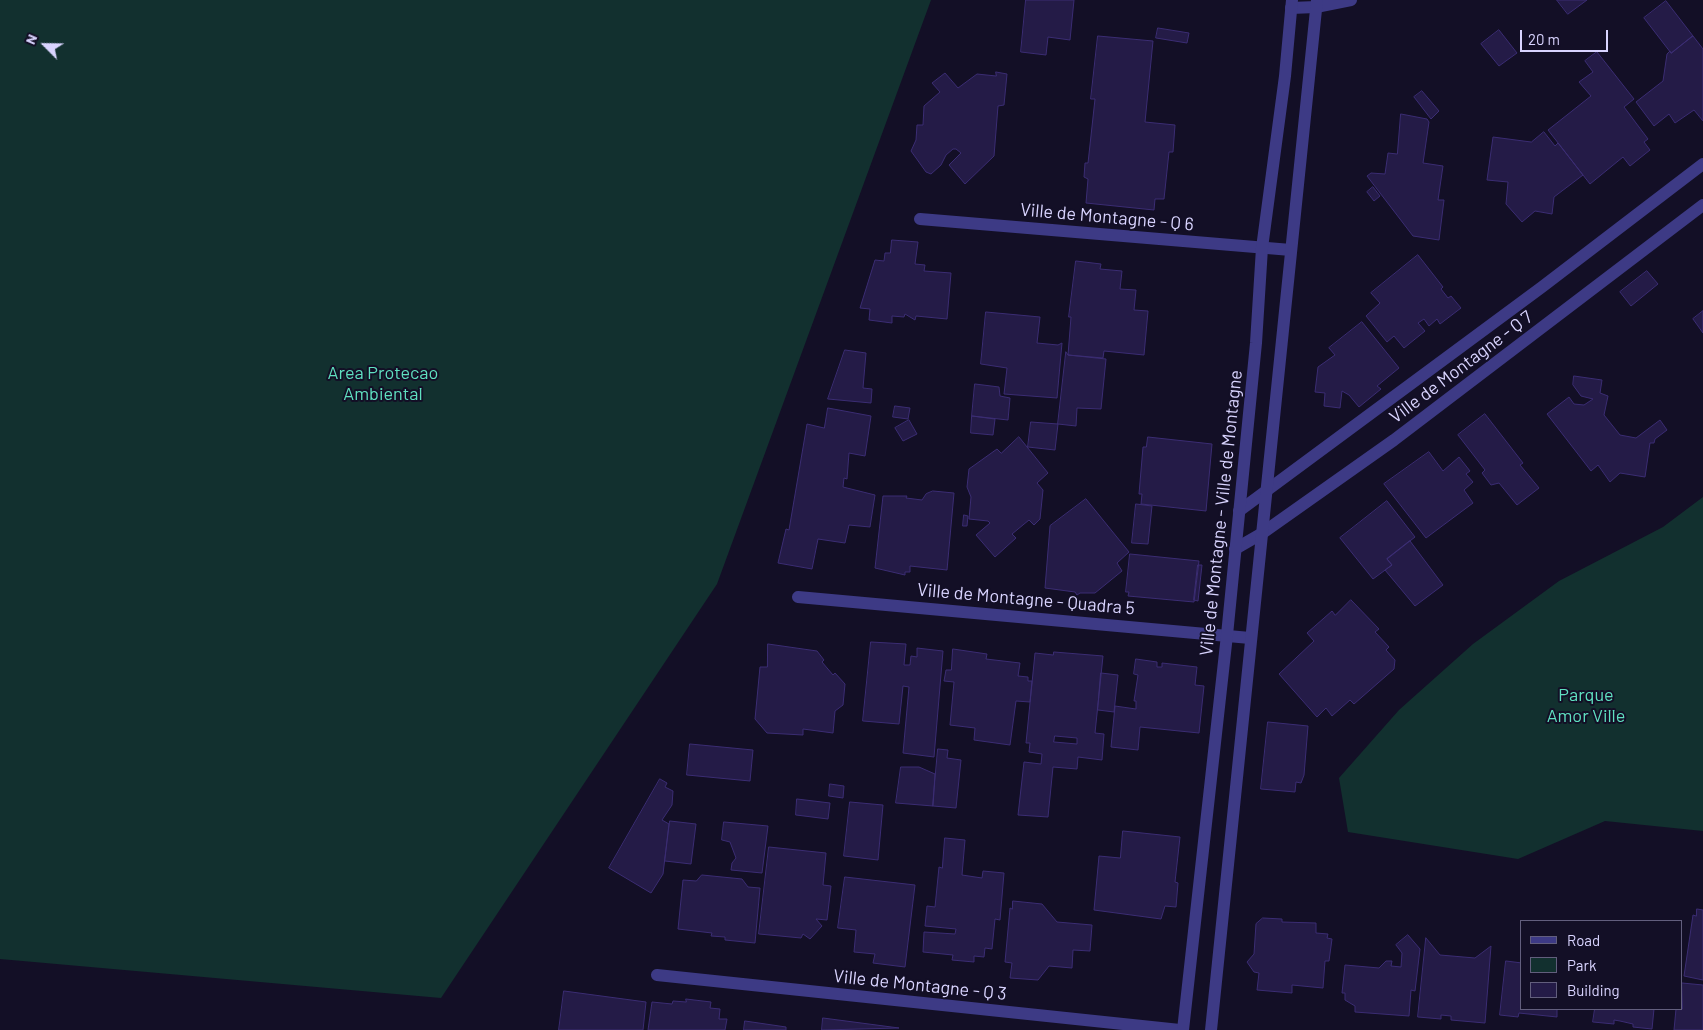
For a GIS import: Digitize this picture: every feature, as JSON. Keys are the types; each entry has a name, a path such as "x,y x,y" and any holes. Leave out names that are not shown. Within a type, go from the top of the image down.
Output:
{"street":[{"path":"1292,4 1351,0"},
{"path":"1210,1030 1317,3"},
{"name":"Ville de Montagne - Ville de Montagne","path":"1181,1030 1227,635 1262,248 1285,76 1292,4"},
{"name":"Ville de Montagne - Q 7","path":"1239,511 1266,493 1703,164"},
{"name":"Ville de Montagne - Q 7","path":"1235,549 1261,534 1394,440 1703,204"},
{"name":"Ville de Montagne - Q 6","path":"920,219 1291,250"},
{"name":"Ville de Montagne - Quadra 5","path":"798,597 1250,638"},
{"name":"Ville de Montagne - Q 3","path":"657,976 1181,1030"}],"green space":[{"name":"Area Protecao Ambiental","path":"0,0 931,0 717,584 441,998 0,959"},
{"name":"Parque Amor Ville","path":"1703,497 1703,831 1605,821 1518,859 1348,832 1339,778 1399,710 1473,644 1559,581 1663,527"}],"building":[{"path":"1026,0 1074,0 1070,40 1048,37 1046,55 1021,52"},
{"path":"1557,0 1587,0 1568,14"},
{"path":"1666,1 1693,36 1671,53 1644,18"},
{"path":"1158,28 1189,33 1187,43 1156,38"},
{"path":"1499,30 1517,53 1499,66 1481,44"},
{"path":"1098,36 1153,41 1145,122 1175,125 1173,152 1169,152 1164,199 1155,199 1154,210 1086,203 1088,179 1084,177 1085,163 1088,163 1095,99 1091,99"},
{"path":"1693,36 1703,49 1703,121 1694,110 1675,123 1669,114 1654,126 1636,102 1663,81 1667,54"},
{"path":"1597,52 1634,99 1624,107 1648,139 1644,142 1650,150 1630,166 1623,157 1590,184 1548,130 1591,96 1579,82 1593,72 1585,61"},
{"path":"996,72 1007,74 1004,105 998,106 994,156 965,184 949,165 961,153 956,149 953,149 946,155 941,165 931,174 926,172 911,151 916,140 917,125 923,125 924,106 940,92 932,83 945,73 958,88 977,74 996,76"},
{"path":"1422,91 1439,111 1431,119 1414,97"},
{"path":"1401,114 1427,119 1429,122 1423,163 1443,166 1438,200 1444,200 1439,240 1413,236 1367,176 1371,173 1385,174 1388,153 1397,154"},
{"path":"1544,132 1555,146 1558,143 1583,175 1554,197 1552,214 1535,211 1522,222 1506,204 1508,182 1487,180 1493,137 1531,142"},
{"path":"1373,187 1380,196 1374,201 1367,192"},
{"path":"892,240 918,242 915,264 925,265 924,271 951,273 947,319 916,316 915,320 905,314 904,317 892,316 892,323 869,320 870,309 860,308 875,260 884,261 885,253 890,253"},
{"path":"1418,255 1443,287 1441,289 1448,298 1451,296 1461,308 1440,324 1437,319 1429,326 1424,319 1418,323 1425,331 1404,348 1394,336 1387,342 1366,316 1380,303 1371,293"},
{"path":"1076,261 1101,264 1100,269 1122,271 1120,289 1136,290 1134,310 1148,311 1144,355 1104,351 1103,358 1068,355 1071,317 1069,317"},
{"path":"1647,271 1658,284 1631,306 1620,292"},
{"path":"1703,311 1703,333 1693,319"},
{"path":"986,312 1040,317 1037,343 1058,345 1062,343 1057,398 1004,394 1007,368 981,364"},
{"path":"1362,322 1399,368 1377,386 1381,389 1359,407 1349,395 1342,391 1340,408 1324,406 1325,393 1315,392 1318,367 1335,355 1329,348"},
{"path":"845,350 866,353 863,388 872,389 871,403 828,399"},
{"path":"1066,352 1068,355 1106,359 1101,409 1077,408 1076,426 1058,424"},
{"path":"1574,376 1602,380 1600,393 1608,396 1604,415 1620,435 1636,438 1660,420 1667,430 1655,439 1654,443 1650,443 1645,477 1620,473 1610,482 1598,465 1591,471 1547,414 1569,397 1574,404 1584,405 1593,399 1581,396 1573,385"},
{"path":"975,384 999,387 1000,396 1010,398 1008,420 972,416"},
{"path":"895,406 910,408 908,419 893,417"},
{"path":"828,408 871,416 865,456 849,453 847,479 844,478 843,487 875,495 870,527 849,525 845,543 818,539 812,569 778,563 786,529 789,530 807,424 824,428"},
{"path":"1485,414 1523,463 1520,465 1539,488 1517,505 1499,483 1491,485 1482,473 1485,470 1458,435"},
{"path":"972,416 995,419 993,435 971,433"},
{"path":"909,420 917,434 903,441 895,428"},
{"path":"1031,422 1058,424 1055,450 1028,447"},
{"path":"1019,437 1048,473 1037,483 1043,490 1040,519 1034,525 1029,520 1012,534 1016,538 995,557 976,535 990,523 988,521 969,519 971,497 967,487 969,469 997,449 1001,453"},
{"path":"1148,437 1212,444 1206,511 1141,504 1142,494 1139,494 1143,447 1146,447"},
{"path":"1429,452 1443,471 1459,457 1470,471 1466,474 1473,482 1464,490 1473,503 1426,538 1384,484"},
{"path":"933,491 954,493 947,570 910,566 910,572 905,572 905,575 875,568 883,496 907,496 906,498 922,500 926,494"},
{"path":"1086,499 1129,552 1117,563 1122,571 1095,593 1080,593 1077,595 1075,592 1045,588 1050,526"},
{"path":"1387,501 1415,537 1387,559 1392,565 1373,579 1340,538"},
{"path":"1136,504 1152,506 1148,544 1132,543"},
{"path":"964,515 968,516 967,526 963,526"},
{"path":"1410,541 1443,585 1415,606 1385,570 1392,565 1387,559"},
{"path":"1130,554 1199,561 1194,602 1128,596 1129,592 1126,592"},
{"path":"1198,565 1202,565 1198,601 1194,600"},
{"path":"1351,600 1379,629 1375,632 1389,647 1386,650 1395,660 1394,669 1354,704 1350,700 1332,716 1326,708 1317,717 1279,674 1314,641 1307,633 1332,611 1335,615"},
{"path":"871,642 906,644 904,665 910,665 911,656 917,657 917,648 943,651 934,757 903,753 909,687 903,686 899,724 863,721"},
{"path":"768,644 817,651 824,660 822,662 833,675 835,673 845,684 843,705 835,711 833,733 803,729 803,735 767,733 755,719 760,667 767,667"},
{"path":"953,649 987,654 986,659 1020,663 1018,676 1028,677 1028,681 1032,681 1030,702 1016,701 1010,745 974,740 975,728 950,725 954,682 944,681 946,670 951,670"},
{"path":"1054,652 1103,656 1095,733 1104,734 1102,760 1078,757 1077,769 1053,767 1048,817 1018,815 1024,762 1041,764 1042,754 1029,752 1030,743 1026,743 1035,653 1053,655","holes":["1055,736 1077,738 1077,744 1054,742"]},
{"path":"1136,659 1157,662 1157,667 1162,667 1162,663 1197,667 1195,685 1204,686 1199,733 1140,727 1138,750 1111,747 1115,706 1136,709 1136,701 1134,701 1138,675 1134,674"},
{"path":"1101,673 1118,675 1114,712 1098,710"},
{"path":"1268,722 1308,726 1304,775 1301,783 1296,782 1295,792 1261,789"},
{"path":"690,744 753,750 750,781 687,775"},
{"path":"938,749 948,750 947,758 961,760 956,808 933,806"},
{"path":"901,767 919,767 935,774 933,806 896,803"},
{"path":"660,779 667,783 665,787 673,791 672,805 662,820 669,824 663,874 651,893 609,868"},
{"path":"830,784 844,786 843,798 829,796"},
{"path":"797,799 830,803 828,819 796,815"},
{"path":"850,802 883,805 878,860 844,856"},
{"path":"670,821 696,824 691,864 665,861"},
{"path":"724,822 768,826 762,873 731,870 732,863 736,858 730,842 722,840"},
{"path":"1123,831 1180,837 1175,882 1178,883 1176,907 1165,906 1161,919 1094,910 1099,856 1120,858"},
{"path":"945,838 965,840 962,875 982,878 983,871 1004,873 1000,920 995,919 992,949 985,948 984,957 974,956 974,962 952,960 953,955 923,952 924,932 955,934 956,929 925,926 927,906 935,907 939,867 942,868"},
{"path":"769,847 826,853 823,885 831,886 827,920 816,919 822,926 810,939 803,934 801,938 759,934"},
{"path":"702,875 742,879 748,887 760,888 755,943 725,940 725,937 711,936 712,933 678,929 683,880 696,881"},
{"path":"845,877 915,885 905,967 873,963 875,954 854,952 856,930 838,928"},
{"path":"1013,901 1042,904 1057,922 1092,925 1090,951 1073,950 1072,968 1049,966 1038,980 1010,978 1012,963 1005,962 1010,908 1012,909"},
{"path":"1697,909 1703,910 1703,980 1684,976 1693,915 1696,916"},
{"path":"1263,918 1282,919 1282,922 1316,923 1316,933 1328,934 1327,938 1332,939 1329,961 1325,961 1323,988 1292,985 1292,993 1257,990 1259,973 1254,972 1247,962 1254,954 1256,924"},
{"path":"1408,935 1420,949 1415,991 1411,990 1409,1016 1355,1012 1355,1006 1345,1000 1345,993 1342,993 1345,965 1379,968 1386,961 1392,961 1391,966 1401,967 1402,953 1396,945"},
{"path":"1426,938 1440,955 1475,958 1491,946 1485,1023 1451,1020 1451,1016 1441,1015 1441,1019 1418,1017"},
{"path":"1506,961 1520,963 1520,1010 1557,1010 1557,1017 1519,1013 1518,1017 1500,1015"},
{"path":"1683,983 1703,985 1703,1030 1674,1030 1676,1010 1683,1010"},
{"path":"564,991 646,1002 643,1030 559,1030"},
{"path":"686,999 711,1002 710,1008 720,1009 719,1019 727,1019 725,1030 648,1030 652,1002 672,1004 673,1001 686,1002"},
{"path":"1595,1010 1654,1010 1652,1029 1633,1027 1633,1024 1614,1020 1614,1024 1593,1022"},
{"path":"823,1018 899,1028 822,1030"},
{"path":"745,1021 786,1027 786,1030 744,1030"}]}
